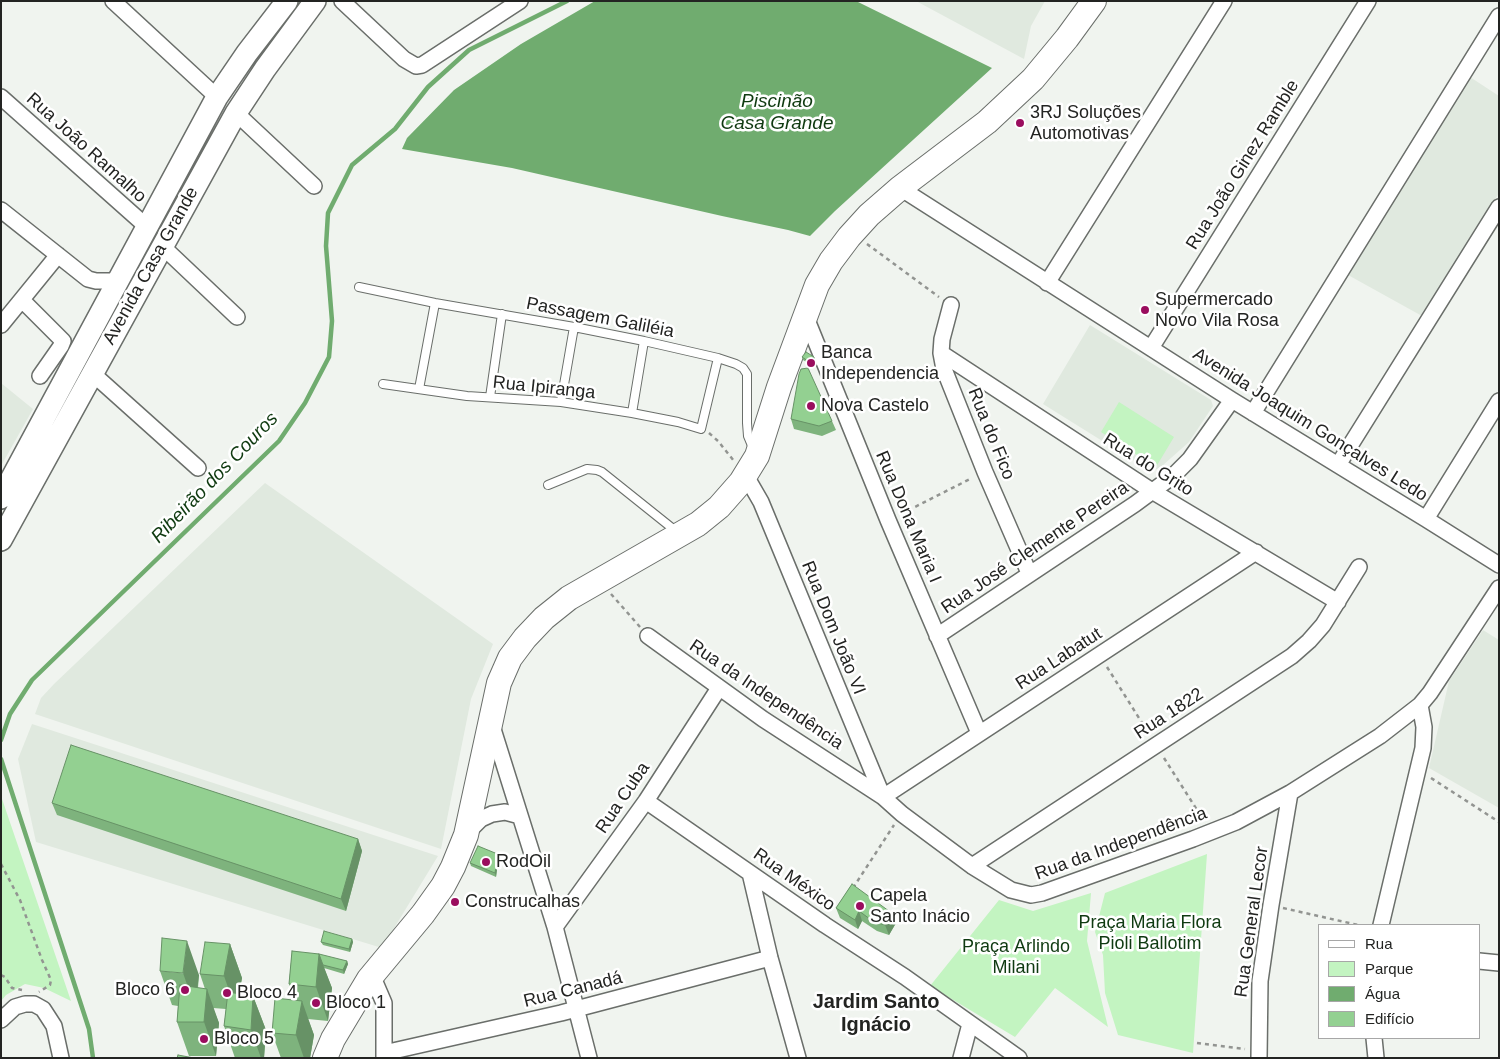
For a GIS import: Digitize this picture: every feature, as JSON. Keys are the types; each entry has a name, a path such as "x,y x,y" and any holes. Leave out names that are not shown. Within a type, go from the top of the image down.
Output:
{"main road":[{"name":"Avenida Casa Grande","path":"1,498 217,96 287,1"},
{"name":"Avenida Casa Grande","path":"1,540 236,113 265,69 315,1"},
{"path":"325,1058 333,1039 372,975 397,947 443,886 466,835 499,683 510,658 525,638 544,618 570,598 680,535 698,524 719,507 751,466 817,285 840,249 869,215 900,188 987,122 1033,79 1067,38 1094,1"}],"street":[{"path":"113,1 217,96"},
{"path":"342,1 411,64 422,65 520,1"},
{"path":"1047,283 1224,1"},
{"name":"Rua João Ginez Ramble","path":"1151,348 1368,1"},
{"path":"1252,412 1499,16"},
{"name":"Rua João Ramalho","path":"1,97 146,226"},
{"path":"236,113 314,186"},
{"name":"Avenida Joaquim Gonçalves Ledo","path":"900,188 1232,400 1499,565"},
{"path":"1338,465 1499,207"},
{"path":"4,218 58,255 88,279 117,281"},
{"path":"162,246 237,317"},
{"path":"1,325 58,255"},
{"path":"22,300 63,341 40,376"},
{"name":"Rua do Fico","path":"951,305 942,339 941,353 944,370 1029,574"},
{"name":"Rua Dona Maria I","path":"805,315 888,520 979,733"},
{"name":"Rua do Grito","path":"941,353 1152,491 1338,602"},
{"path":"92,373 198,468"},
{"name":"Rua José Clemente Pereira","path":"937,636 1173,476 1190,459 1232,400"},
{"path":"1426,519 1499,400"},
{"name":"Rua Dom João VI","path":"751,466 765,511 883,797"},
{"name":"Rua Labatut","path":"883,797 1256,552"},
{"name":"Rua 1822","path":"972,866 1292,656 1310,640 1323,624 1359,567"},
{"name":"Rua da Independência","path":"648,636 718,688 883,797 902,814 972,866 1021,894 1042,894 1236,822 1290,793 1380,736 1420,705 1430,693 1499,588"},
{"name":"Rua Cuba","path":"555,927 646,801 718,688"},
{"path":"1381,924 1423,748 1424,727 1420,705"},
{"path":"490,720 555,927 589,1058"},
{"name":"Rua General Lecor","path":"1259,1054 1260,981 1290,793"},
{"name":"Rua México","path":"646,801 905,977 1019,1058"},
{"path":"466,835 481,819 492,814 505,812 520,816"},
{"path":"750,873 770,958 798,1058"},
{"name":"Rua Canadá","path":"384,1056 576,1009 770,958"},
{"path":"1480,962 1499,963"},
{"path":"372,975 384,1003 384,1056"},
{"path":"1,1020 15,1007 25,1004 34,1004 43,1009 54,1026 61,1058"},
{"path":"961,1058 970,1024"},
{"path":"1374,1039 1376,1058"}],"lane":[{"name":"Passagem Galiléia","path":"359,287 435,303 644,341 736,364 743,368 747,374 747,423 751,466"},
{"path":"419,389 435,303"},
{"path":"490,397 502,314"},
{"path":"561,402 574,327"},
{"path":"632,413 644,341"},
{"path":"701,429 718,358"},
{"name":"Rua Ipiranga","path":"383,384 490,397 561,402 632,413 678,422 701,429"},
{"path":"548,485 587,469 597,470 602,472 680,535"}],"path":[{"path":"859,239 951,305"},
{"path":"701,429 751,466"},
{"path":"888,520 985,472"},
{"path":"606,589 648,636"},
{"path":"1433,780 1499,822"},
{"path":"851,891 902,814"},
{"path":"1,864 20,900 50,980 50,985 38,992 31,991"},
{"path":"1271,905 1354,924"},
{"path":"1,975 5,977 12,988 24,990"},
{"path":"1197,1044 1259,1054"}],"shaded area":[{"path":"916,1 1045,1 1031,26 1024,59"},
{"path":"1470,77 1499,96 1499,193 1422,316 1348,275"},
{"path":"1090,325 1211,400 1213,406 1189,442 1162,466 1152,472 1043,404"},
{"path":"1,383 33,409 1,466"},
{"path":"265,483 493,644 471,699 441,849 35,714 41,698 54,684"},
{"path":"1483,630 1499,640 1499,808 1429,768 1449,681"},
{"path":"32,724 438,856 382,948 36,842 18,759"}],"green space":[{"path":"1119,402 1174,437 1156,467 1101,432"},
{"path":"1,796 71,1001 44,988 25,984 6,995 1,1001"},
{"name":"Praça Maria Flora Pioli Ballotim","path":"1207,854 1193,1053 1118,1035 1105,993 1103,955 1095,932 1105,893"},
{"name":"Praça Arlindo Milani","path":"1091,893 1087,941 1108,1027 1055,988 1015,1037 930,986 999,900 1033,911"}],"water":[{"name":"Piscinão Casa Grande","path":"595,1 856,1 992,68 810,236 512,168 402,149 407,138 454,90 521,44"}],"building":[{"path":"806,352 814,357 811,363 802,357"},
{"name":"Nova Castelo","path":"808,368 832,421 819,426 791,419 799,374 801,369"},
{"path":"71,745 358,839 341,899 52,803"},
{"name":"RodOil","path":"478,846 500,855 495,873 470,863"},
{"path":"852,884 893,914 885,925 874,922 859,911 855,920 836,908"},
{"path":"324,931 352,939 349,949 321,942"},
{"path":"162,938 187,941 183,973 160,971"},
{"path":"205,942 230,944 224,976 200,974"},
{"path":"292,951 319,954 316,987 289,984"},
{"path":"319,954 347,961 343,970 323,965"},
{"path":"180,985 207,989 204,1022 177,1022"},
{"path":"228,992 253,996 251,1030 224,1026"},
{"path":"275,998 302,1001 296,1035 272,1033"},
{"path":"178,1055 194,1058 177,1058"}],"waterway":[{"name":"Ribeirão dos Couros","path":"1,740 10,714 32,680 279,441 305,403 329,357 332,321 326,246 328,213 352,165 395,129 428,87 469,50 567,1"},
{"path":"1,759 89,1029 93,1058"}],"place":[{"name":"3RJ Soluções Automotivas","path":"1020,123"},
{"name":"Supermercado Novo Vila Rosa","path":"1145,310"},
{"name":"Banca Independencia","path":"811,363"},
{"name":"Nova Castelo","path":"811,406"},
{"name":"RodOil","path":"486,862"},
{"name":"Construcalhas","path":"455,902"},
{"name":"Capela Santo Inácio","path":"860,906"},
{"name":"Bloco 6","path":"185,990"},
{"name":"Bloco 4","path":"227,993"},
{"name":"Bloco 1","path":"316,1003"},
{"name":"Bloco 5","path":"204,1039"}],"district":[{"name":"Jardim Santo Ignácio","path":"876,1014"}]}
